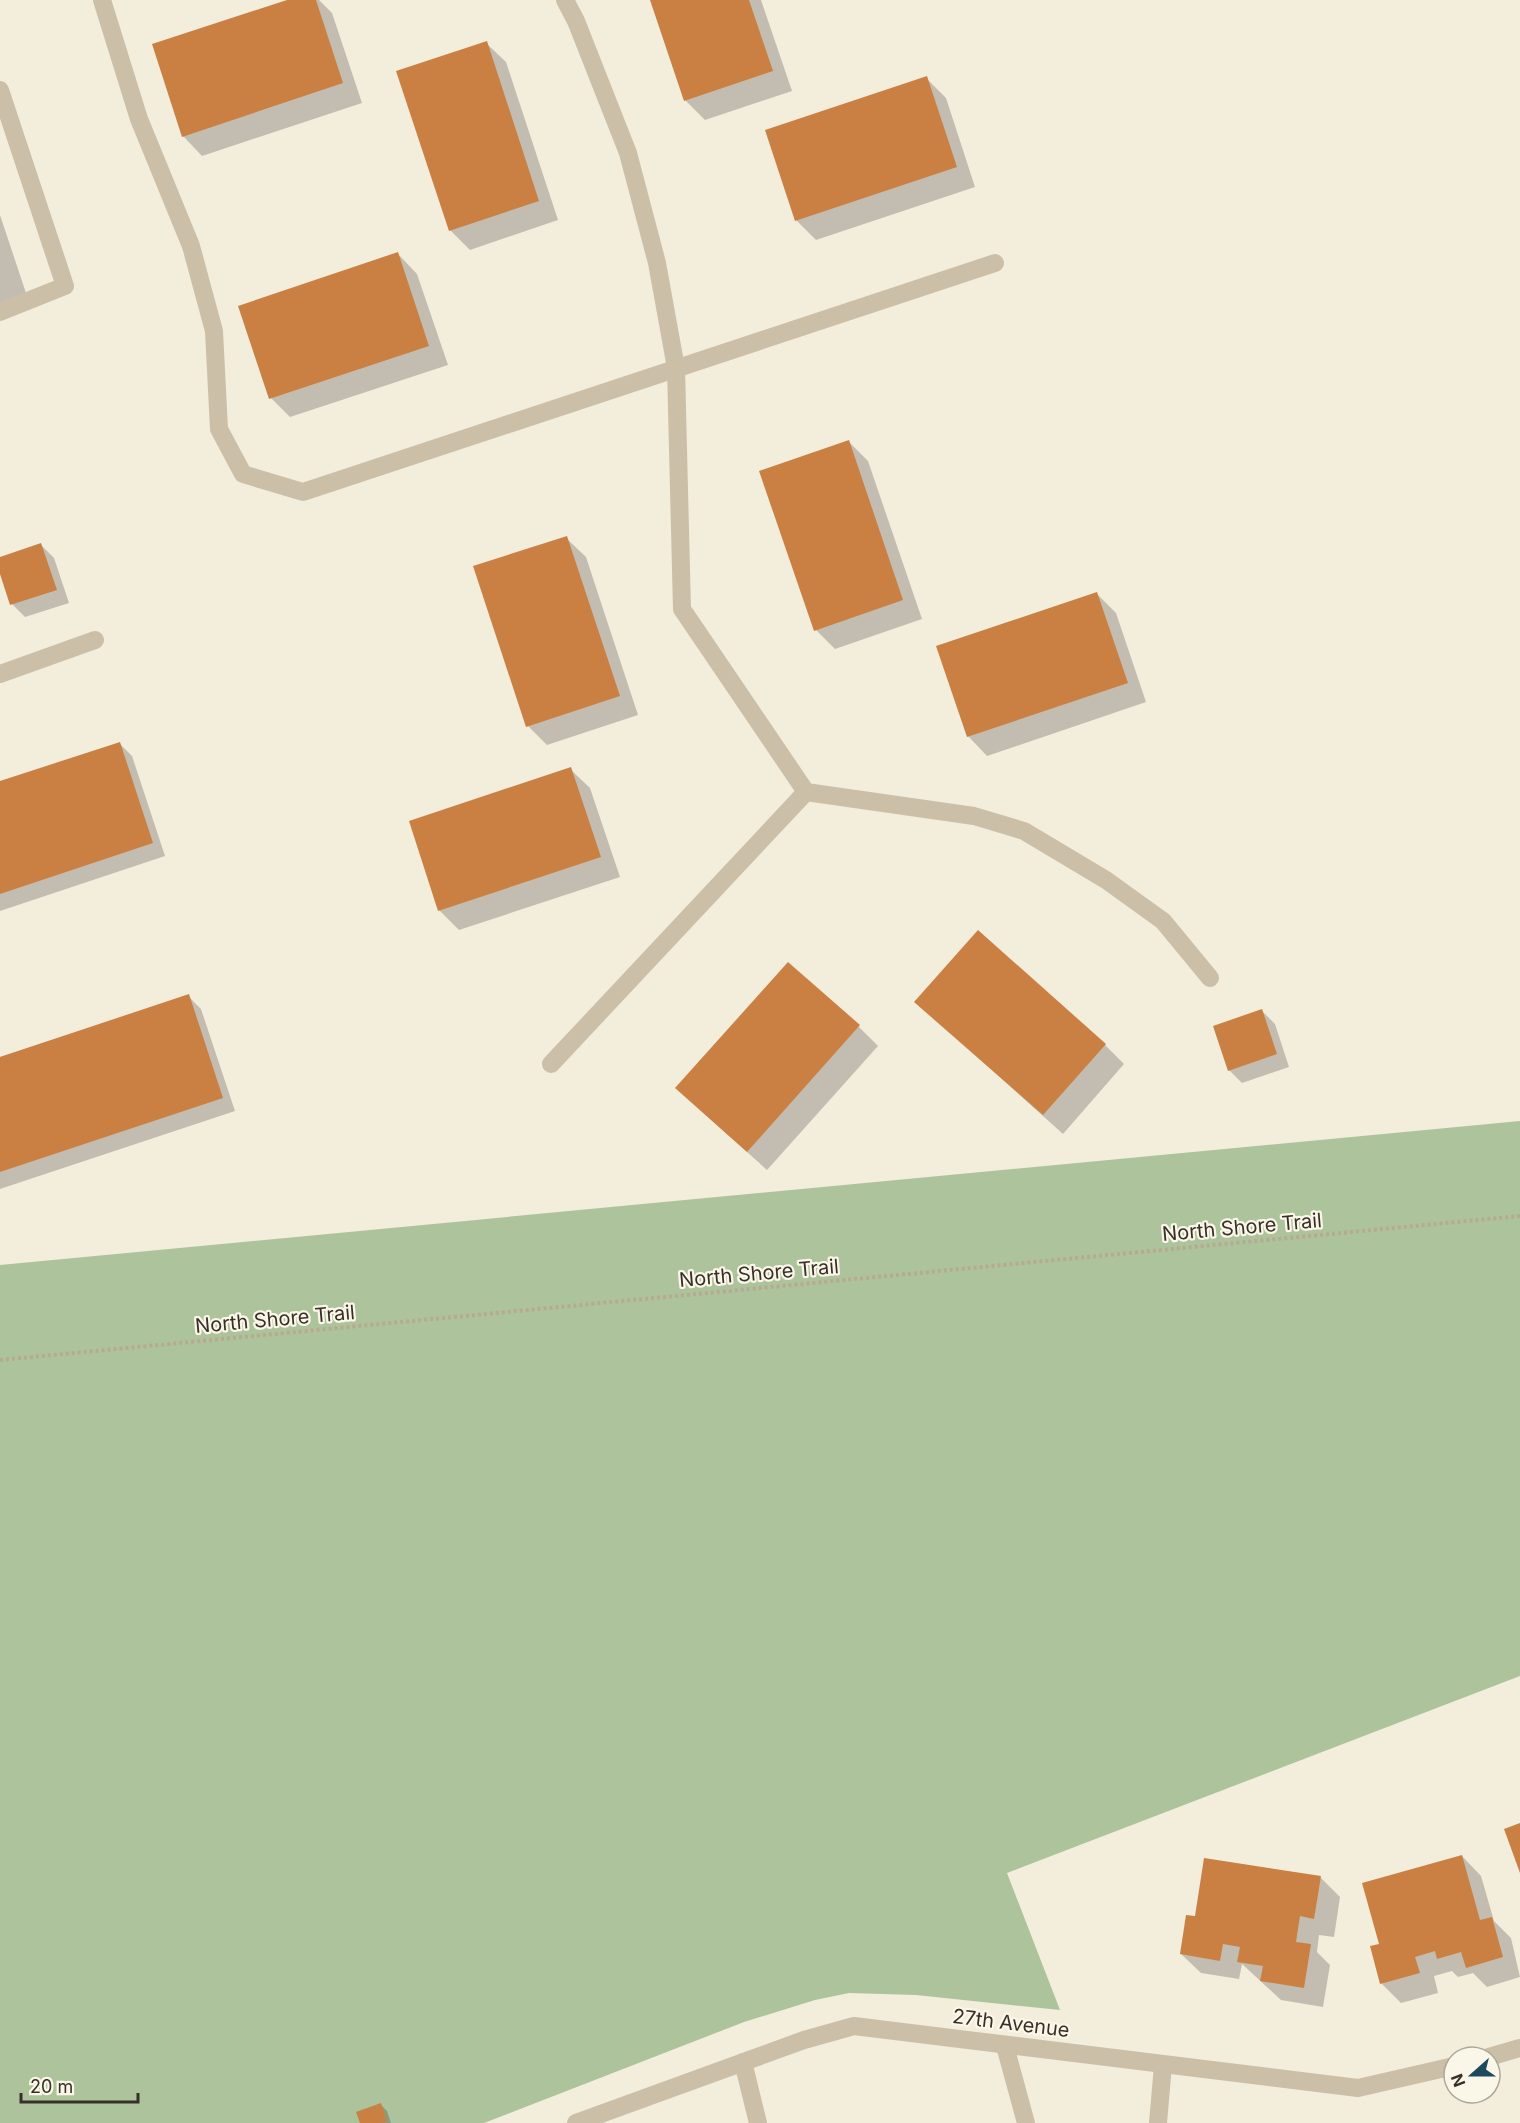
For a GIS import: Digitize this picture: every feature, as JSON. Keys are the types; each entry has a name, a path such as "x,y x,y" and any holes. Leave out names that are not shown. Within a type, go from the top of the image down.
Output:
{"street":[{"path":"102,0 139,119 190,246 214,331 219,429 243,474 303,492 995,263"},
{"path":"565,0 576,21 628,153 657,263 676,368 681,609 806,792 974,816 1024,831 1106,880 1162,921 1210,978"},
{"path":"0,90 65,286 0,312"},
{"path":"0,674 95,640"},
{"path":"552,1064 806,792"},
{"name":"27th Avenue","path":"576,2123 804,2040 854,2026 1358,2088 1442,2069"},
{"path":"1005,2046 1026,2123"},
{"path":"1502,2053 1520,2048"},
{"path":"743,2062 758,2123"},
{"path":"1158,2123 1163,2065"}],"path":[{"name":"North Shore Trail","path":"0,1360 1520,1216"}],"green space":[{"path":"1520,1121 1520,1676 1007,1873 1060,2010 916,1995 849,1993 815,2000 744,2022 484,2123 0,2123 0,1265"}],"building":[{"path":"287,0 316,0 343,83 182,137 152,44"},
{"path":"650,0 749,0 773,71 684,101"},
{"path":"487,41 539,201 449,231 396,71"},
{"path":"927,76 957,167 795,221 765,130"},
{"path":"398,252 429,346 269,399 238,306"},
{"path":"849,440 903,600 814,631 759,471"},
{"path":"567,536 620,696 526,727 473,566"},
{"path":"41,543 57,590 10,605 0,574 0,557"},
{"path":"1097,592 1128,683 967,737 936,646"},
{"path":"120,742 153,843 0,894 0,781"},
{"path":"571,767 601,857 438,911 409,821"},
{"path":"978,930 1106,1044 1043,1115 914,1002"},
{"path":"788,962 860,1025 747,1152 675,1088"},
{"path":"189,994 223,1098 0,1172 0,1057"},
{"path":"1262,1009 1277,1054 1228,1071 1213,1026"},
{"path":"1520,1823 1520,1873 1504,1829"},
{"path":"1462,1855 1480,1920 1492,1917 1503,1957 1466,1968 1461,1952 1437,1959 1435,1951 1415,1957 1420,1973 1380,1984 1370,1946 1379,1944 1362,1883"},
{"path":"1204,1858 1321,1876 1314,1919 1300,1916 1296,1942 1311,1944 1304,1988 1260,1981 1263,1966 1237,1962 1240,1947 1223,1944 1220,1961 1180,1954 1186,1915 1195,1916"},
{"path":"381,2103 387,2121 360,2123 356,2112"}]}
